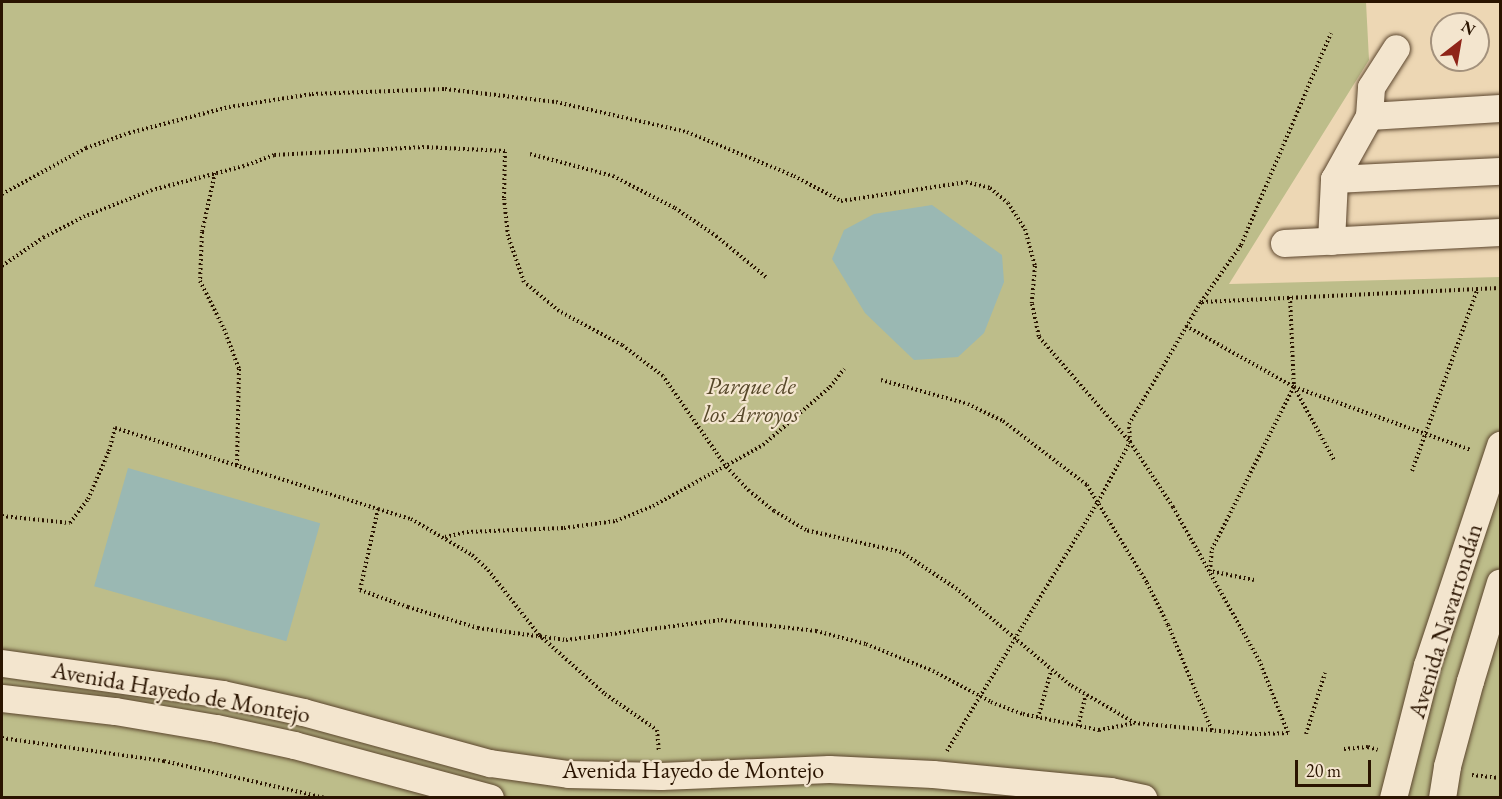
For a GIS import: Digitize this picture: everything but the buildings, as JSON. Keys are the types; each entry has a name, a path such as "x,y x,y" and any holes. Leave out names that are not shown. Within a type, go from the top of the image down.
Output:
{"street":[{"path":"1331,241 1334,179 1369,116 1371,87 1396,48"},
{"path":"1369,116 1500,108"},
{"path":"1334,179 1500,171"},
{"path":"1284,243 1500,232"},
{"name":"Avenida Navarrondán","path":"1393,798 1427,665 1498,452"},
{"name":"Avenida Navarrondán","path":"1442,798 1450,756 1500,582"},
{"name":"Avenida Hayedo de Montejo","path":"2,663 222,694 303,712 490,763 568,774 661,776 829,769 933,774 1110,791 1143,798"},
{"path":"2,698 115,711 216,728 294,745 490,798"}],"path":[{"path":"933,774 1098,502 1130,442 1129,424 1186,326 1241,245 1331,33"},
{"path":"2,194 86,148 163,124 230,107 312,94 445,89 556,102 687,132 795,176 842,201 966,182 990,188 1008,202 1025,229 1035,266 1032,304 1039,337 1130,442 1173,507 1259,660 1288,733 1252,734 1135,723 1099,730 1038,718 980,696 933,671 878,649 816,631 721,620 566,640 478,628 360,590 378,509"},
{"path":"2,266 44,237 85,216 152,190 274,155 424,147 505,151 504,198 508,236 524,282 559,311 622,345 663,376 725,465 748,491 774,511 806,530 901,552 957,589 1051,671 1086,695 1135,723"},
{"path":"530,154 613,176 675,208 716,236 766,277"},
{"path":"215,173 202,232 200,281 224,329 239,369 237,466"},
{"path":"1201,302 1500,288"},
{"path":"1412,471 1424,432 1477,290"},
{"path":"1290,297 1294,387 1335,462"},
{"path":"1186,326 1294,387 1424,432 1498,452"},
{"path":"445,537 467,532 564,528 616,521 653,506 763,445 830,387 844,369"},
{"path":"881,380 968,404 1003,421 1087,485 1158,604 1212,730"},
{"path":"1210,571 1212,549 1294,387"},
{"path":"2,516 70,523 88,499 110,451 115,428 411,519 445,537 488,570 539,635 604,694 657,730 661,776"},
{"path":"1210,571 1254,580"},
{"path":"1038,718 1051,671"},
{"path":"1306,734 1325,673"},
{"path":"1078,726 1086,695"},
{"path":"2,738 164,761 325,798"}],"green space":[{"name":"Parque de los Arroyos","path":"2,2 1366,2 1369,60 1229,284 1500,277 1500,797 2,798"}],"water":[{"path":"932,205 1002,255 1004,282 984,333 958,357 914,360 865,313 832,259 844,230 874,214"},
{"path":"128,468 320,523 286,641 94,586"}]}
